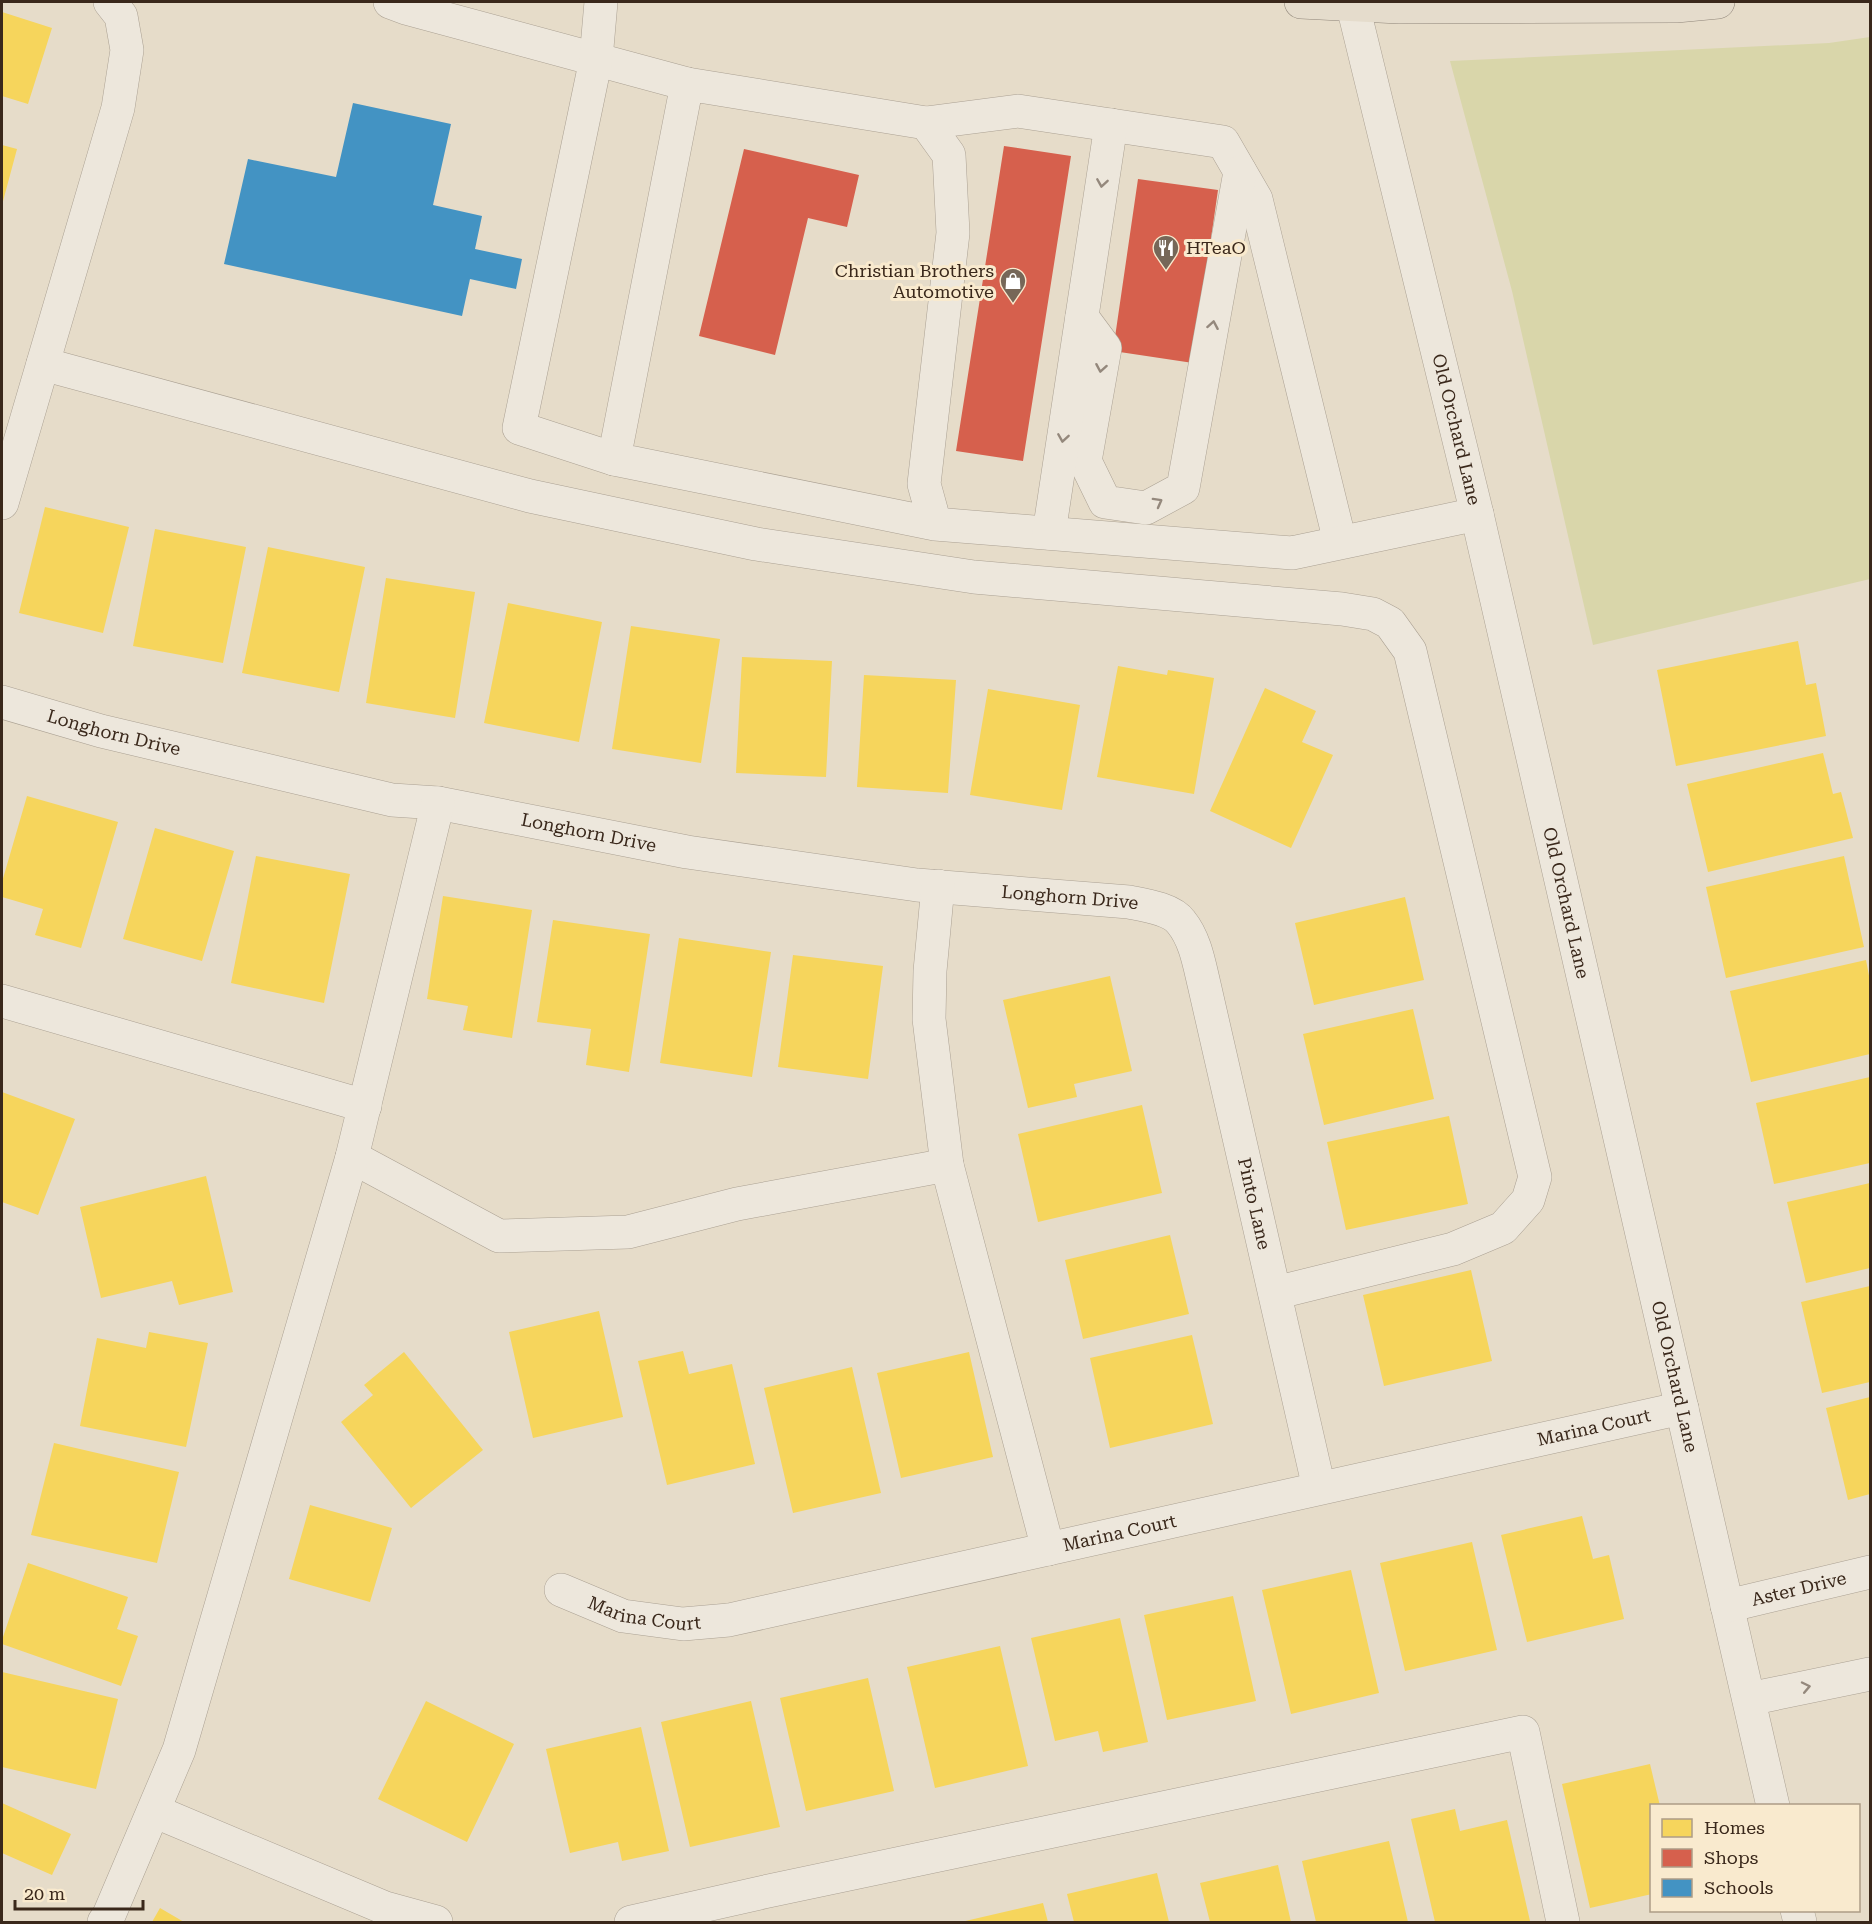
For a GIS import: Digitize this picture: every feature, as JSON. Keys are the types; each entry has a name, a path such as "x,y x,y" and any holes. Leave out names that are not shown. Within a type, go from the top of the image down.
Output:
{"main road":[{"path":"1301,2 1399,7 1676,6 1718,2"}],"street":[{"path":"2,502 118,108 128,50 121,16 110,2"},
{"path":"390,2 687,84 926,123 1018,111 1223,142 1256,199 1340,542"},
{"path":"601,2 596,59 519,428 614,459 935,524 1292,553 1477,514"},
{"name":"Old Orchard Lane","path":"1353,4 1477,514 1773,1804"},
{"path":"614,459 687,84"},
{"path":"926,123 949,155 953,233 924,484 935,524"},
{"path":"1049,533 1111,125"},
{"path":"1082,317 1105,348 1085,462 1105,502 1146,508 1183,488 1240,172"},
{"path":"43,364 530,496 756,544 974,577 1342,609 1373,614 1390,623 1410,651 1534,1177 1528,1200 1503,1228 1453,1249 1275,1293"},
{"name":"Longhorn Drive","path":"2,702 101,731 392,800 438,803 687,852 938,886 1129,902 1157,908 1180,920"},
{"path":"104,1923 110,1915 180,1750 352,1157 438,803"},
{"path":"938,886 930,971 929,1019 947,1165 1048,1549"},
{"name":"Pinto Lane","path":"1180,920 1199,963 1319,1488"},
{"path":"2,1001 364,1106"},
{"path":"352,1157 499,1236 628,1232 737,1204 947,1165"},
{"name":"Marina Court","path":"561,1590 622,1616 683,1624 729,1620 1682,1408"},
{"name":"Aster Drive","path":"1727,1606 1870,1572"},
{"path":"1749,1699 1870,1674"},
{"path":"631,1923 764,1892 1523,1732 1563,1923"},
{"path":"154,1811 385,1908 436,1923"}],"shaded area":[{"path":"1870,37 1870,579 1593,645 1512,291 1450,61 1829,43"}],"building: Homes":[{"path":"2,12 52,28 28,104 2,96"},
{"path":"2,145 17,149 2,205"},
{"path":"45,507 129,527 103,633 19,613"},
{"path":"155,529 246,547 223,663 133,646"},
{"path":"268,547 365,567 339,692 242,673"},
{"path":"386,578 475,592 455,718 366,703"},
{"path":"508,603 602,622 579,742 484,723"},
{"path":"631,626 720,639 701,763 612,749"},
{"path":"1798,641 1806,685 1816,683 1826,736 1676,766 1657,670"},
{"path":"742,657 832,661 826,777 736,773"},
{"path":"1118,666 1167,675 1168,670 1214,678 1194,794 1097,777"},
{"path":"864,675 956,680 948,793 857,787"},
{"path":"1265,688 1316,711 1302,742 1333,755 1291,848 1210,811"},
{"path":"988,689 1080,705 1062,810 970,795"},
{"path":"1823,753 1833,794 1841,792 1853,838 1708,872 1687,784"},
{"path":"27,796 118,822 81,948 35,935 43,909 2,897 2,882"},
{"path":"155,828 234,851 202,961 123,939"},
{"path":"256,856 350,874 324,1003 231,983"},
{"path":"1844,856 1864,947 1726,978 1706,887"},
{"path":"443,896 532,910 512,1038 463,1030 468,1006 427,999"},
{"path":"1405,897 1424,980 1314,1005 1295,923"},
{"path":"553,920 650,934 629,1072 586,1065 591,1029 537,1022"},
{"path":"679,938 771,952 752,1077 660,1063"},
{"path":"793,955 883,966 868,1079 778,1067"},
{"path":"1866,960 1870,981 1870,1054 1751,1082 1730,991"},
{"path":"1110,976 1132,1071 1074,1084 1077,1097 1028,1108 1003,1000"},
{"path":"1413,1009 1434,1099 1324,1125 1303,1034"},
{"path":"1870,1077 1870,1163 1774,1184 1756,1103"},
{"path":"2,1092 75,1119 38,1215 2,1202"},
{"path":"1142,1105 1162,1193 1038,1222 1018,1134"},
{"path":"1449,1116 1468,1204 1346,1230 1327,1142"},
{"path":"206,1176 233,1292 179,1305 172,1281 101,1298 80,1207"},
{"path":"1870,1183 1870,1268 1806,1283 1787,1202"},
{"path":"1170,1235 1189,1314 1083,1339 1065,1260"},
{"path":"1471,1270 1492,1361 1384,1386 1363,1295"},
{"path":"1870,1286 1870,1382 1822,1393 1801,1302"},
{"path":"599,1311 623,1417 533,1438 509,1332"},
{"path":"149,1332 208,1343 186,1447 80,1426 97,1338 146,1348"},
{"path":"1192,1335 1213,1424 1110,1448 1090,1358"},
{"path":"683,1351 689,1374 732,1364 755,1464 667,1485 638,1361"},
{"path":"404,1352 483,1450 411,1508 341,1422 373,1395 364,1385"},
{"path":"969,1352 993,1457 901,1478 877,1373"},
{"path":"852,1367 881,1493 793,1513 764,1388"},
{"path":"1870,1397 1870,1494 1848,1500 1826,1408"},
{"path":"54,1443 179,1472 157,1563 31,1535"},
{"path":"310,1505 392,1528 370,1602 289,1579"},
{"path":"1582,1516 1593,1559 1609,1555 1624,1619 1527,1642 1501,1535"},
{"path":"1472,1542 1497,1650 1405,1671 1380,1563"},
{"path":"28,1563 128,1597 117,1629 138,1636 121,1686 2,1644"},
{"path":"1351,1570 1379,1693 1291,1714 1262,1590"},
{"path":"1233,1596 1256,1701 1167,1720 1144,1615"},
{"path":"1120,1618 1148,1742 1103,1752 1098,1731 1055,1741 1031,1638"},
{"path":"1000,1646 1028,1766 935,1788 907,1667"},
{"path":"2,1672 118,1699 96,1789 2,1767"},
{"path":"868,1678 894,1791 806,1811 780,1698"},
{"path":"426,1701 514,1744 467,1842 378,1799"},
{"path":"751,1701 780,1827 690,1847 661,1722"},
{"path":"641,1727 669,1851 622,1861 618,1842 570,1853 546,1749"},
{"path":"1650,1764 1660,1804 1650,1804 1650,1894 1590,1908 1562,1784"},
{"path":"2,1803 71,1834 52,1875 2,1853"},
{"path":"1455,1809 1460,1831 1507,1820 1530,1921 1435,1922 1411,1819"},
{"path":"1389,1841 1408,1922 1316,1922 1302,1861"},
{"path":"1278,1865 1291,1922 1210,1922 1200,1883"},
{"path":"1157,1873 1169,1922 1074,1922 1067,1894"},
{"path":"1043,1903 1048,1922 961,1922"},
{"path":"160,1908 184,1922 152,1922"}],"building: Shops":[{"name":"Christian Brothers Automotive","path":"1004,146 1071,156 1023,461 956,451"},
{"path":"744,149 859,175 847,227 808,218 775,355 699,336"},
{"name":"HTeaO","path":"1138,179 1218,190 1193,363 1113,351"}],"building: Schools":[{"path":"353,103 451,124 433,205 482,216 475,249 522,259 516,289 470,279 462,316 224,264 248,159 336,177"}],"place":[{"name":"HTeaO","path":"1166,271"},
{"name":"Christian Brothers Automotive","path":"1013,304"}]}
